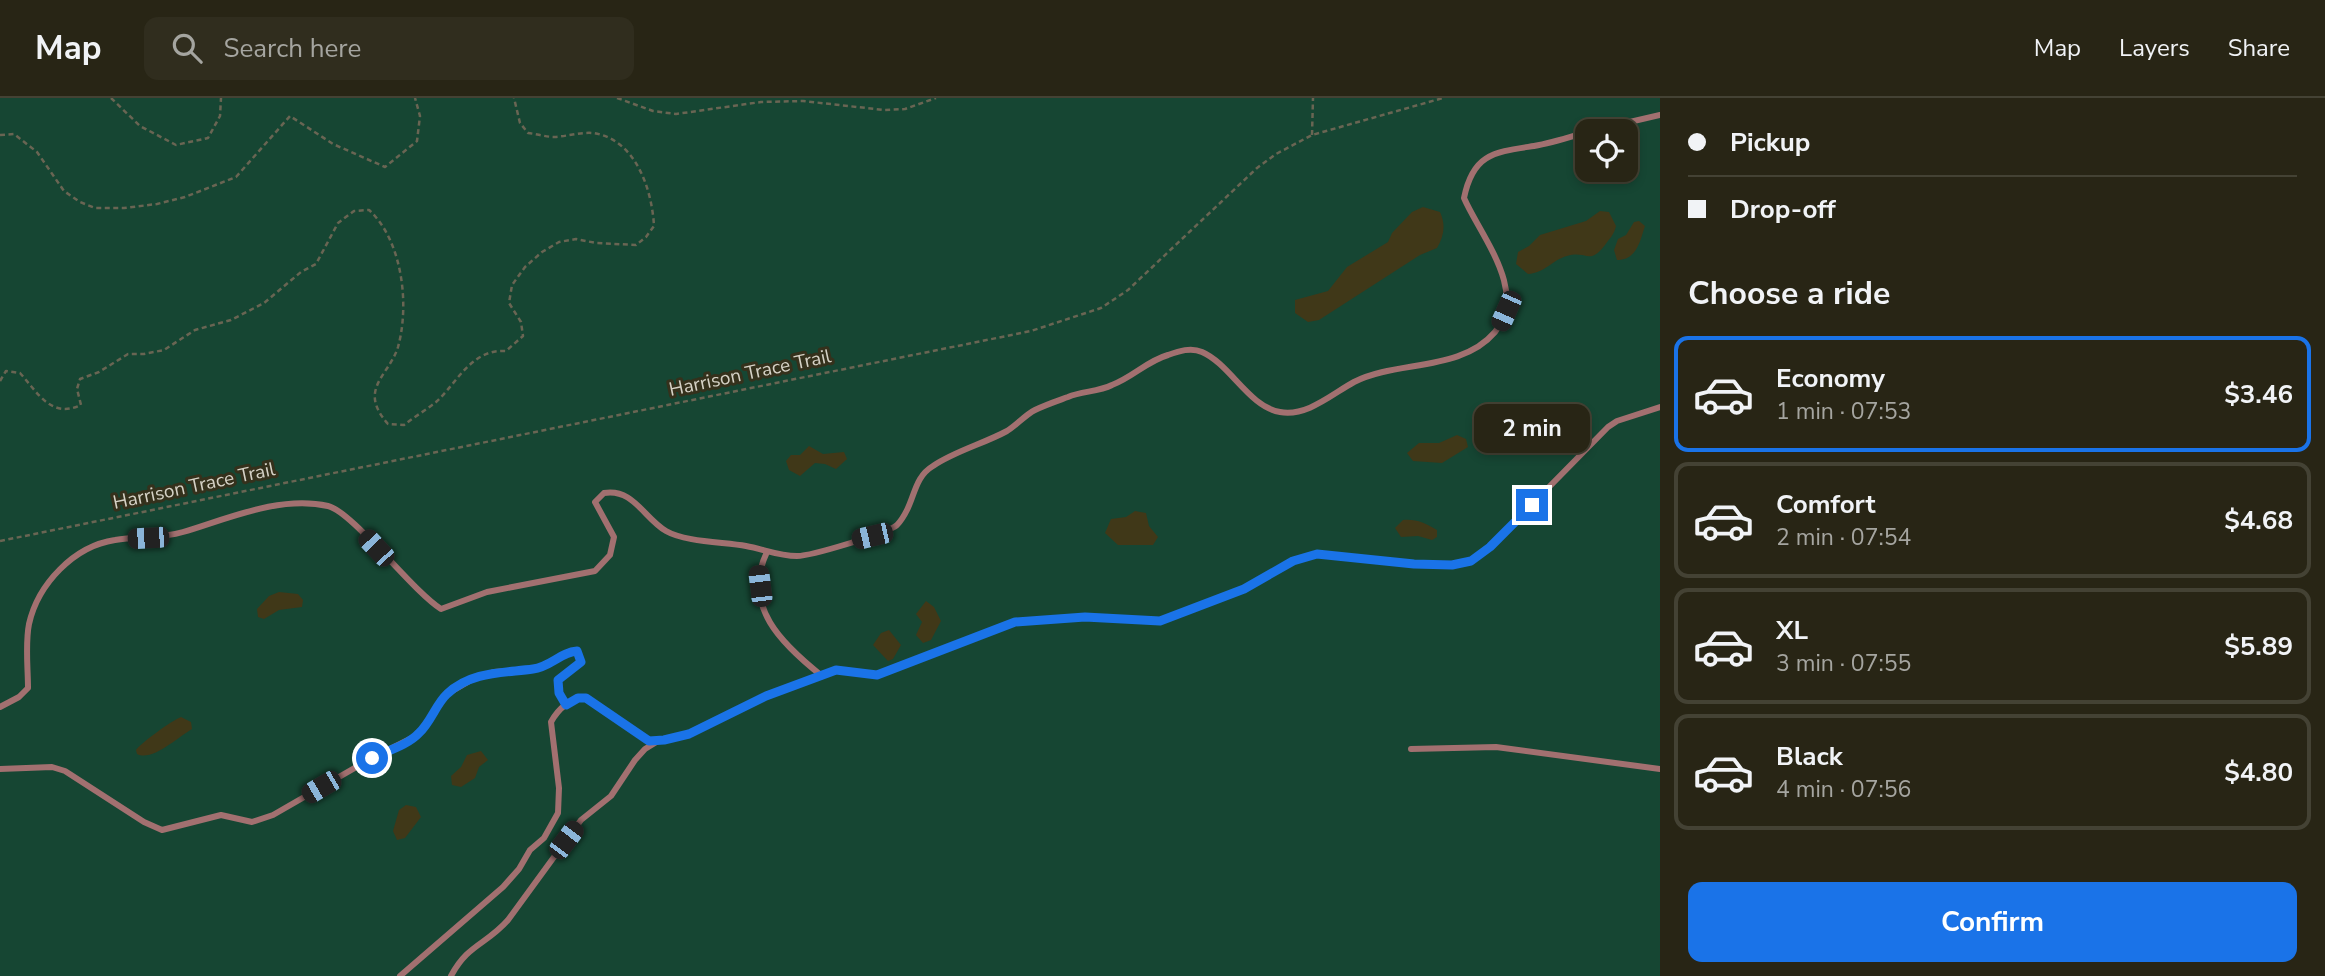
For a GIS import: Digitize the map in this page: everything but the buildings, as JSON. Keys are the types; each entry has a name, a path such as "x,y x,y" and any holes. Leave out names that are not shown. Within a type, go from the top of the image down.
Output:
{"lane":[{"path":"1638,120 1660,115"},
{"path":"0,707 28,688 28,626 35,603 48,583 68,562 88,547 115,540 165,536 240,513 299,505 327,506 337,510 441,609 487,592 595,571 610,555 614,537 595,502 604,493 621,494 632,500 668,532 767,552 797,556 811,554 885,532 897,525 907,510 921,475 933,466 1008,430 1034,410 1073,395 1097,392 1133,375 1146,363 1164,356 1188,349 1203,352 1268,409 1283,413 1328,400 1368,376 1433,362 1481,345 1497,330 1506,311 1506,293 1491,248 1464,198 1468,179 1480,164 1499,150 1537,145 1575,136"},
{"path":"400,976 503,887 519,869 530,850 544,838 558,813 559,788 551,722 556,713 578,698 586,698 649,741 660,740 689,734 766,696 836,670 877,675 1015,622 1085,617 1160,621 1244,589 1293,561 1317,554 1414,564 1452,565 1471,561 1490,547 1608,427 1617,421 1660,407"},
{"path":"767,552 758,571 761,600 773,630 792,652 822,676"},
{"path":"0,769 52,767 65,771 162,830 221,815 236,821 253,822 273,815 418,735 447,694 473,679 494,672 535,669 568,652 577,651 581,662 558,680 559,693 566,705"},
{"path":"451,976 461,957 495,935 508,920 581,820 611,796 645,749 660,740"},
{"path":"1411,749 1496,747 1660,769"}],"path":[{"path":"111,98 140,126 176,145 208,138 220,116 221,98"},
{"path":"0,135 15,134 37,152 64,191 80,202 95,208 124,208 175,199 236,177 290,116 333,144 385,167 417,141 420,116 415,98"},
{"path":"0,381 6,371 20,373 54,408 67,411 81,405 77,390 80,379 99,372 128,354 144,354 164,349 195,330 231,320 264,303 300,272 316,264 338,223 354,211 369,209 379,218 388,234 400,271 402,317 397,349 377,383 375,401 379,414 388,424 404,425 437,401 465,367 495,350 506,351 523,336 521,322 509,303 512,285 525,267 542,251 559,242 576,239 636,245 654,226 649,190 626,149 610,138 593,133 553,137 528,133 520,123 514,98"},
{"path":"617,98 653,111 676,114 761,102 803,101 884,110 905,109 936,98"},
{"path":"1312,135 1313,98"},
{"name":"Harrison Trace Trail","path":"0,541 1031,331 1071,319 1101,308 1128,290 1257,168 1276,154 1312,135 1443,98"}],"green space":[{"path":"0,98 1660,98 1660,976 0,976"}],"sand":[{"path":"1423,207 1440,212 1442,217 1443,230 1437,248 1420,255 1319,320 1308,322 1295,313 1295,300 1328,291 1347,267 1388,242 1392,233 1412,212"},
{"path":"1600,211 1609,212 1616,226 1610,238 1595,255 1567,256 1528,274 1516,264 1518,252 1540,235 1586,221"},
{"path":"1639,221 1645,226 1637,249 1629,257 1617,260 1614,250 1618,239 1626,235 1634,222"},
{"path":"1457,435 1466,439 1468,447 1442,463 1413,461 1407,453 1419,443 1439,443"},
{"path":"809,446 823,454 844,452 847,459 836,469 815,463 800,476 789,470 786,461 791,455 800,455"},
{"path":"1135,511 1146,513 1149,526 1158,537 1153,545 1118,545 1105,533 1111,519 1126,517"},
{"path":"1403,520 1429,525 1437,530 1437,537 1432,540 1418,536 1401,537 1395,528"},
{"path":"279,592 298,594 303,600 302,607 279,610 264,619 258,617 257,609 269,596"},
{"path":"926,601 934,607 941,621 931,640 923,643 916,635 922,622 916,614"},
{"path":"889,630 901,645 893,659 888,661 873,645 881,633"},
{"path":"181,717 191,722 192,729 157,752 143,756 137,754 136,750 144,742"},
{"path":"481,751 488,760 479,767 475,778 461,787 452,785 451,776 461,767 467,755"},
{"path":"406,805 416,807 421,817 405,838 397,840 393,831 399,810"}],"route":[{"path":"372,758 418,735 447,694 473,679 494,672 535,669 568,652 577,651 581,662 558,680 559,693 566,705 578,698 586,698 632,732 649,741 664,740 689,734 712,720 766,696 836,670 877,675 1015,622 1085,617 1160,621 1244,589 1293,561 1317,554 1414,564 1452,565 1471,561 1490,547 1532,505"}]}
